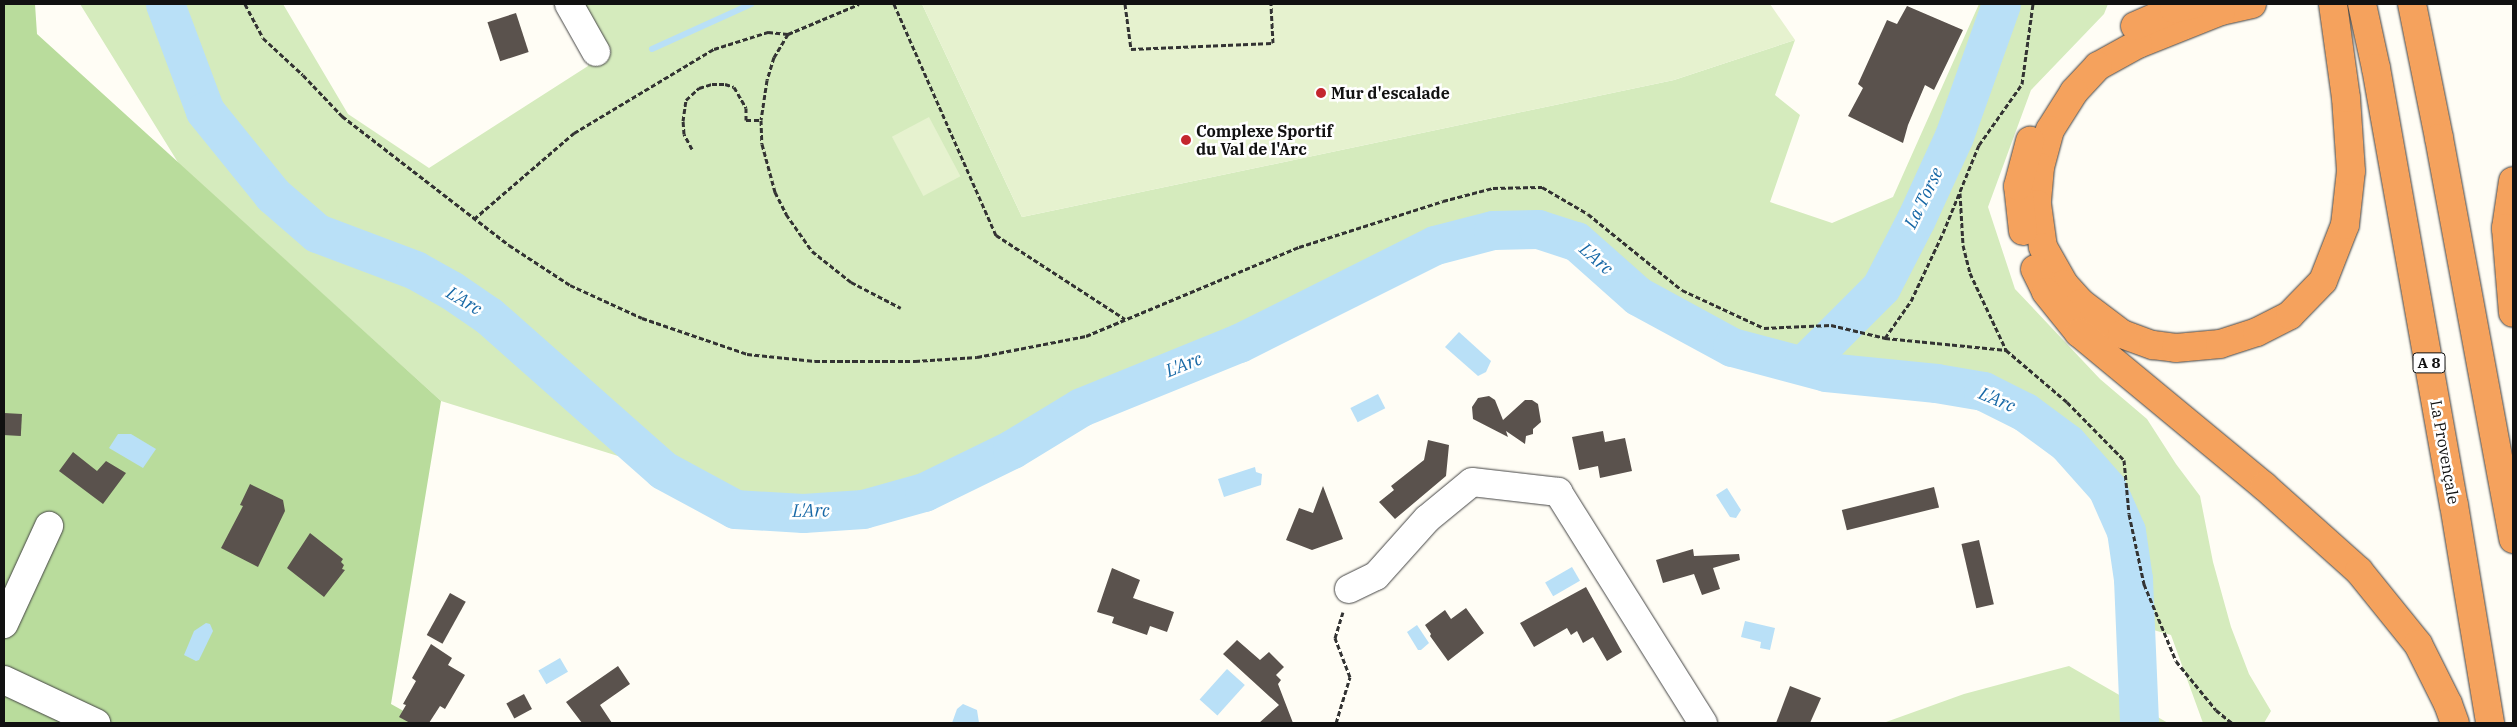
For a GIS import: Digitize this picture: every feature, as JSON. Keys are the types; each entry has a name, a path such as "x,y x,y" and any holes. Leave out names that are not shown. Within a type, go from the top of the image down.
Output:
{"highway":[{"path":"2194,4 2174,9 2128,29 2085,57 2054,89 2041,113 2031,139 2018,186 2021,223 2028,254 2046,292 2079,333 2264,486 2359,571 2418,644 2448,704 2455,723"},
{"path":"2252,4 2222,11 2138,44 2098,66 2074,92 2050,130 2040,167 2037,204 2043,248 2064,284 2081,303 2122,334 2152,345 2176,348 2220,344 2257,332 2290,315 2323,282 2345,226 2351,171 2346,98 2333,4"},
{"name":"La Provençale","path":"2362,4 2376,68 2454,505 2490,723"},
{"path":"2412,4 2513,539"},
{"path":"2513,181 2506,228 2513,313"}],"street":[{"path":"569,4 596,52"},
{"path":"1349,589 1376,576 1427,518 1472,482 1558,492 1703,723"},
{"path":"4,624 50,526"},
{"path":"4,680 96,723"}],"path":[{"path":"245,4 263,38 303,75 342,116 509,245 570,285 642,318 748,354 815,362 915,361 977,357 1086,336 1299,247 1444,201 1493,188 1542,187 1588,214 1682,290 1764,328 1831,325 1852,332 1885,338 2006,350"},
{"path":"474,219 574,133 714,49 768,32 788,34 859,4"},
{"path":"894,4 996,235 1125,319"},
{"path":"1125,4 1131,49 1273,43 1271,4"},
{"path":"1885,338 1911,301 1960,193 1979,145 2022,84 2033,4"},
{"path":"788,34 774,57 766,80 761,120 762,144 775,192 786,214 812,251 850,282 901,308"},
{"path":"692,149 684,134 683,121 686,100 699,88 712,84 725,84 734,87 746,108 746,120 761,120"},
{"path":"1960,193 1964,245 1970,273 2006,350 2067,402 2124,460 2129,514 2144,584 2176,661 2216,710 2232,723"},
{"path":"1336,723 1350,677 1335,638 1349,589"}],"green space":[{"path":"4,4 35,4 37,34 441,401 391,704 425,723 4,723"},
{"path":"80,4 283,4 348,114 429,168 588,66 592,54 574,4 922,4 1022,217 1674,80 1795,40 1775,95 1800,115 1770,202 1832,223 1893,197 1979,4 2108,4 2104,14 2031,90 1988,207 2015,289 2100,379 2147,419 2176,464 2200,496 2213,562 2231,627 2249,674 2271,711 2264,723 2203,723 2171,635 2136,625 2133,579 2126,531 2107,488 2067,443 2025,412 1983,391 1936,383 1826,372 1732,347 1638,296 1576,241 1538,229 1493,230 1435,245 1239,343 1081,407 1012,449 924,492 863,509 803,513 735,509 663,470 441,401 179,164"},
{"name":"Complexe Sportif du Val de l'Arc","path":"922,4 1770,4 1795,40 1674,80 1022,217"},
{"path":"929,117 960,176 923,196 892,137"},
{"path":"2069,666 2168,723 1886,722 1964,694"}],"water":[{"path":"1459,332 1491,361 1486,372 1478,376 1445,347"},
{"path":"1378,394 1385,408 1358,422 1350,408"},
{"path":"118,434 131,434 156,449 143,468 109,448"},
{"path":"1255,467 1256,472 1262,474 1261,485 1224,497 1218,479"},
{"path":"1727,488 1741,510 1736,518 1730,517 1716,495"},
{"path":"1572,567 1580,581 1553,596 1545,582"},
{"path":"1745,621 1775,628 1770,650 1760,648 1761,642 1741,637"},
{"path":"206,623 210,624 213,631 199,660 196,661 184,655 194,631"},
{"path":"1417,625 1429,643 1421,650 1418,650 1407,632"},
{"path":"560,658 568,672 546,684 538,670"},
{"path":"1227,669 1245,685 1217,716 1200,699"},
{"path":"963,704 977,710 979,723 952,723 957,709"}],"building":[{"path":"1907,6 1963,30 1934,90 1925,85 1908,125 1903,143 1848,116 1863,88 1858,84 1887,20 1897,24"},
{"path":"516,13 529,52 500,61 487,22"},
{"path":"1489,396 1495,400 1503,420 1525,400 1532,400 1538,404 1541,422 1533,429 1533,434 1526,436 1525,444 1506,431 1508,437 1473,419 1472,407 1478,398"},
{"path":"4,413 22,414 21,436 4,435"},
{"path":"1603,431 1605,442 1625,438 1632,471 1600,478 1598,466 1579,470 1572,437"},
{"path":"1428,440 1449,445 1446,476 1395,519 1379,502 1394,490 1391,486 1424,460"},
{"path":"73,452 97,471 106,461 126,473 103,504 59,471"},
{"path":"250,484 283,500 285,511 258,567 221,548 243,506 240,505"},
{"path":"1323,486 1343,539 1312,550 1286,540 1299,508 1313,513"},
{"path":"1934,487 1939,507 1847,530 1842,510"},
{"path":"310,533 343,559 341,562 344,565 342,569 345,570 324,597 287,568"},
{"path":"1979,540 1994,604 1976,608 1961,544"},
{"path":"1693,549 1694,556 1739,554 1740,560 1713,568 1720,589 1702,595 1694,574 1663,583 1656,560"},
{"path":"1112,568 1140,580 1133,598 1174,612 1167,632 1150,626 1147,635 1112,623 1114,617 1097,612"},
{"path":"1586,587 1622,652 1607,661 1593,637 1583,643 1577,631 1571,635 1567,628 1534,647 1520,623"},
{"path":"450,593 466,602 442,644 427,635"},
{"path":"1466,608 1484,633 1448,661 1430,636 1431,634 1425,625 1445,610 1451,619"},
{"path":"1237,640 1260,660 1269,652 1284,667 1276,675 1281,680 1278,684 1293,723 1259,723 1279,705 1223,654"},
{"path":"431,644 452,658 448,665 465,675 445,709 440,706 429,723 410,723 399,717 406,705 403,704 416,681 412,678"},
{"path":"618,666 630,684 600,705 612,723 582,723 566,702"},
{"path":"1790,686 1821,698 1810,723 1776,723"},
{"path":"524,694 532,709 514,718 506,703"}],"waterway":[{"name":"L'Arc","path":"165,4 205,111 273,195 317,233 415,270 451,290 489,316 663,470 735,509 803,513 863,509 924,492 1012,449 1081,407 1239,343 1435,245 1493,230 1538,229 1576,241 1638,296 1732,347 1826,372 1936,383 1983,391 2025,412 2067,443 2107,488 2126,531 2133,579 2139,723"},
{"path":"652,49 751,4"},
{"name":"La Torse","path":"1803,365 1881,287 1916,219 1954,136 2001,4"}],"place":[{"name":"Mur d'escalade","path":"1321,93"},
{"name":"Complexe Sportif du Val de l'Arc","path":"1186,140"}]}
